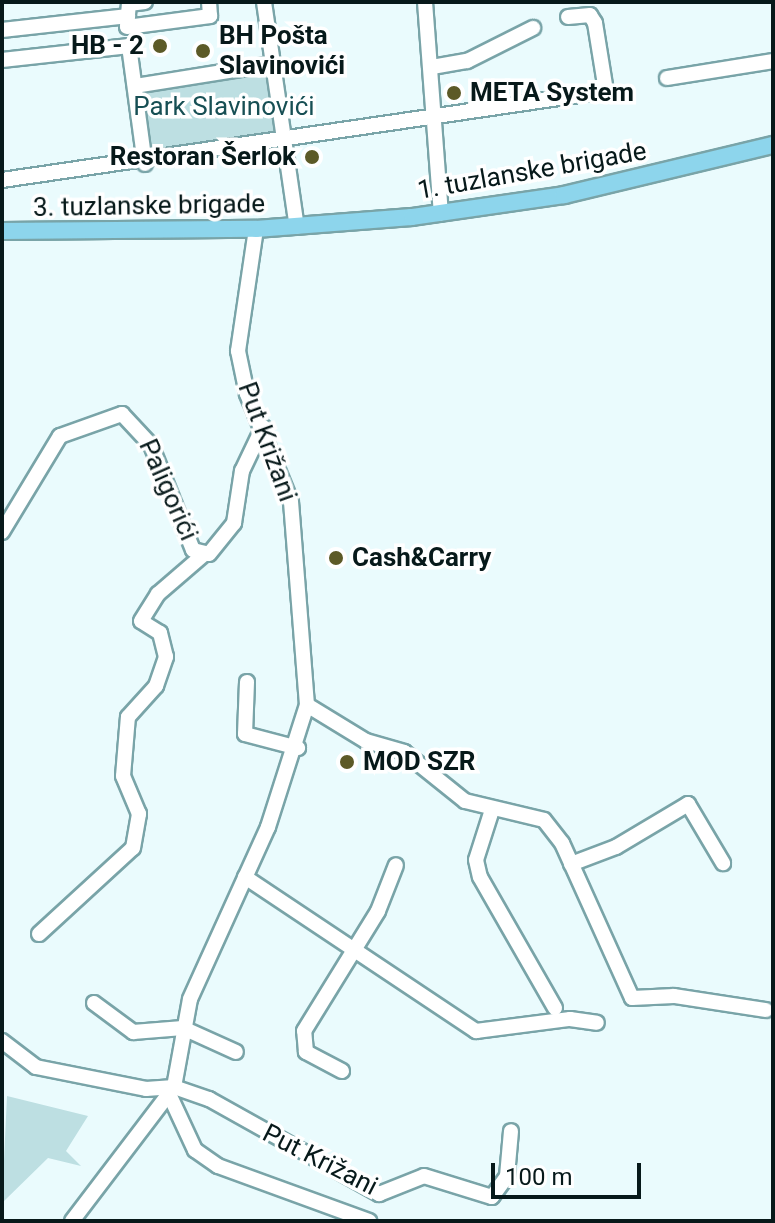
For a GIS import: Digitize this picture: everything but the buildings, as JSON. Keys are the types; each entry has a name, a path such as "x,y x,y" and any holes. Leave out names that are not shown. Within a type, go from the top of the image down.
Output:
{"main road":[{"name":"1. tuzlanske brigade","path":"297,227 441,213 564,195 773,145"},
{"name":"3. tuzlanske brigade","path":"2,231 297,227"}],"street":[{"path":"145,2 129,4 127,21 145,164"},
{"path":"2,30 210,16 209,2"},
{"path":"264,2 297,227"},
{"path":"425,2 441,213"},
{"path":"2,180 145,164 435,113 606,91 595,23 590,15 568,17"},
{"path":"432,67 467,61 533,28"},
{"path":"2,60 129,46"},
{"path":"667,78 773,61"},
{"path":"135,86 273,64"},
{"name":"Put Križani","path":"72,1221 171,1090 183,1028 298,748 307,705 291,502 238,351 256,229"},
{"name":"Paligorići","path":"2,532 60,436 122,414 151,445 202,556 234,523 242,471 263,427"},
{"path":"39,934 133,848 139,814 123,776 128,717 156,686 166,657 160,633 141,621 158,594 202,556"},
{"path":"247,682 245,734 298,748"},
{"path":"307,705 366,741 404,752 491,813 544,820 571,864 632,998 674,996 766,1010"},
{"path":"571,864 616,847 688,804 723,863"},
{"path":"491,813 476,860 480,877 555,1008"},
{"path":"342,1071 303,1045 351,947 378,911 396,865"},
{"path":"245,877 476,1031 570,1019 597,1023"},
{"path":"94,1003 133,1032 183,1028 236,1052"},
{"name":"Put Križani","path":"2,1041 36,1067 146,1089 171,1090 379,1194 424,1176 492,1197 507,1176 511,1131"},
{"name":"Put Križani","path":"171,1090 183,1133 218,1166 369,1221"}],"green space":[{"name":"Park Slavinovići","path":"273,64 282,139 143,156 134,81"},
{"path":"7,1096 88,1116 66,1151 81,1166 48,1158 2,1203"}],"place":[{"name":"HB - 2","path":"160,46"},
{"name":"BH Pošta Slavinovići","path":"203,51"},
{"name":"META System","path":"454,93"},
{"name":"Restoran Šerlok","path":"312,157"},
{"name":"Cash&Carry","path":"336,558"},
{"name":"MOD SZR","path":"347,762"}]}
